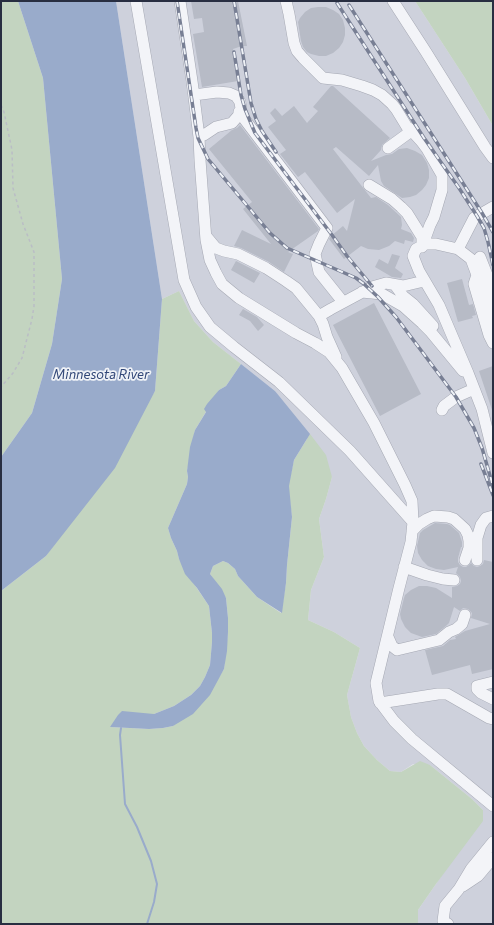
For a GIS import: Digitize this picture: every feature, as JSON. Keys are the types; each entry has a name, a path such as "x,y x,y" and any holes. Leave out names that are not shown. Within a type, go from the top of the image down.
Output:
{"lane":[{"path":"136,1 184,280 196,307 210,327 279,382 344,446 413,526"},
{"path":"180,1 199,137 205,235 210,260 222,284 239,298 329,352 342,368"},
{"path":"286,1 294,43 297,51 303,58 323,78 342,80 362,86 382,95 392,104 409,128 421,141 442,175 442,190 434,217 422,246"},
{"path":"393,1 493,158"},
{"path":"194,95 217,92 229,93 236,96 240,102 238,116 232,123 216,127 199,137"},
{"path":"239,112 327,228 318,244 315,254 319,272 343,302"},
{"path":"388,148 410,132 409,128"},
{"path":"369,185 392,199 401,207 422,236 422,246"},
{"path":"458,249 474,218 493,207"},
{"path":"205,235 216,248 243,257 266,268 296,288 310,304 324,324 327,337 342,368 374,423 412,501 413,526 411,542 376,683 379,701 394,721 412,738 493,806"},
{"path":"493,320 483,282 471,259 458,249 436,244 426,244 416,249 413,256 419,271 439,305 482,409 493,453"},
{"path":"210,260 210,252 212,249 216,248"},
{"path":"480,257 493,290"},
{"path":"478,275 474,284 489,335 493,343"},
{"path":"319,316 372,287 386,283 403,286 424,280"},
{"path":"395,285 403,296 413,304 434,327 471,382"},
{"path":"362,292 382,294 403,306 430,331 471,382"},
{"path":"442,410 444,406 471,382"},
{"path":"413,526 434,516 454,519 465,529 468,535 469,548 465,560"},
{"path":"477,560 477,538 481,525 486,518 493,516"},
{"path":"404,567 427,575 454,580"},
{"path":"388,637 392,646 397,650 439,640 462,624 466,615"},
{"path":"493,682 477,686 477,689 481,693 493,699"},
{"path":"380,703 447,694 493,719"},
{"path":"448,924 444,921 445,906 459,889 471,869 493,842"},
{"path":"459,889 478,876 493,858"}],"path":[{"path":"1,105 4,112 12,150 13,188 23,224 34,252 34,306 22,358 13,373 1,387"}],"shaded area":[{"path":"116,1 415,1 465,78 493,126 493,924 418,924 418,910 483,810 472,799 430,765 413,764 401,772 390,771 364,746 351,717 347,695 360,648 334,632 308,620 311,590 324,557 319,519 332,477 275,391 213,342 194,321 179,291 162,299"}],"green space":[{"path":"1,1 18,1 43,78 62,279 52,344 32,413 1,457"},
{"path":"415,1 493,1 493,126 465,78"},
{"path":"179,291 194,321 213,342 241,364 226,386 219,390 195,430 187,471 187,484 168,528 179,559 209,606 212,633 210,665 200,686 191,695 174,706 154,714 144,714 110,727 149,729 173,726 219,677 224,669 228,618 226,598 210,574 213,566 223,561 228,563 235,569 238,576 257,597 281,613 286,583 292,517 288,486 294,460 310,434 326,455 332,477 319,519 324,557 311,590 308,620 334,632 360,648 347,695 351,717 357,733 364,746 390,771 401,772 420,761 430,765 472,799 483,810 483,821 418,910 418,924 1,924 1,591 46,556 155,391 162,299"}],"water":[{"name":"Minnesota River","path":"18,1 116,1 162,299 155,391 115,468 46,556 1,591 1,457 32,413 52,344 62,279 43,78"},
{"path":"241,364 275,391 310,434 294,460 289,486 292,517 282,613 257,597 238,576 235,569 228,563 223,561 213,566 210,574 222,589 226,598 228,632 224,669 210,695 193,714 173,726 149,729 110,727 122,711 154,714 174,706 191,695 200,686 210,665 212,633 209,606 185,574 168,528 187,484 190,447 195,430 206,412 204,409 219,390 226,386"}],"building":[{"path":"191,1 238,1 247,46 233,49 238,81 202,87 193,34 204,32 202,18 194,19"},
{"path":"326,7 339,14 343,20 345,28 343,42 339,48 326,56 319,56 307,52 301,41 298,22 300,18 311,8"},
{"path":"331,86 333,86 390,138 382,145 381,150 371,161 392,154 399,149 407,148 422,155 427,163 429,178 426,185 416,195 402,198 384,186 381,181 378,165 369,176 336,147 333,149 371,198 376,197 388,205 401,217 401,229 411,233 414,238 413,242 405,240 404,244 395,241 389,246 379,250 368,249 361,246 344,259 329,239 343,226 347,231 355,199 337,213 305,172 298,177 280,154 286,150 268,127 276,121 270,113 275,108 282,116 294,106 307,123 318,111 313,107"},
{"path":"240,125 319,229 288,252 293,254 284,272 269,262 234,246 242,230 271,244 243,209 252,202 209,149"},
{"path":"392,254 400,256 395,268 403,274 401,278 392,277 375,267 379,259 388,264"},
{"path":"236,261 260,273 254,283 231,270"},
{"path":"462,279 469,305 473,304 476,315 472,316 473,318 458,322 447,283"},
{"path":"374,303 421,394 380,416 333,325"},
{"path":"243,309 257,317 264,325 258,331 250,321 239,315"},
{"path":"493,366 493,409 492,410 479,371"},
{"path":"435,523 450,525 459,533 462,542 462,547 458,558 460,565 466,567 471,563 477,567 483,564 484,560 493,562 493,669 472,674 470,665 432,675 425,650 443,646 450,640 456,639 455,637 465,631 490,624 471,618 472,613 468,609 463,608 460,611 454,607 447,625 436,634 422,637 411,633 405,627 401,619 400,614 405,595 411,590 419,586 427,586 436,588 452,598 452,587 460,584 460,577 456,573 458,567 444,570 436,569 428,566 418,553 417,546 420,533"}],"waterway":[{"path":"121,728 120,735 125,804 137,827 151,861 157,884 154,902 147,924"}],"railway":[{"path":"177,1 196,128 198,138 208,159 270,233 287,248 356,278 378,297 396,317 456,397 474,428 482,448 493,486"},
{"path":"234,1 251,103 262,131 276,152"},
{"path":"337,3 424,138 477,216 484,228 493,265"},
{"path":"349,5 493,232"},
{"path":"234,52 241,95 255,133 347,256 372,286"},
{"path":"481,464 493,495"}]}
